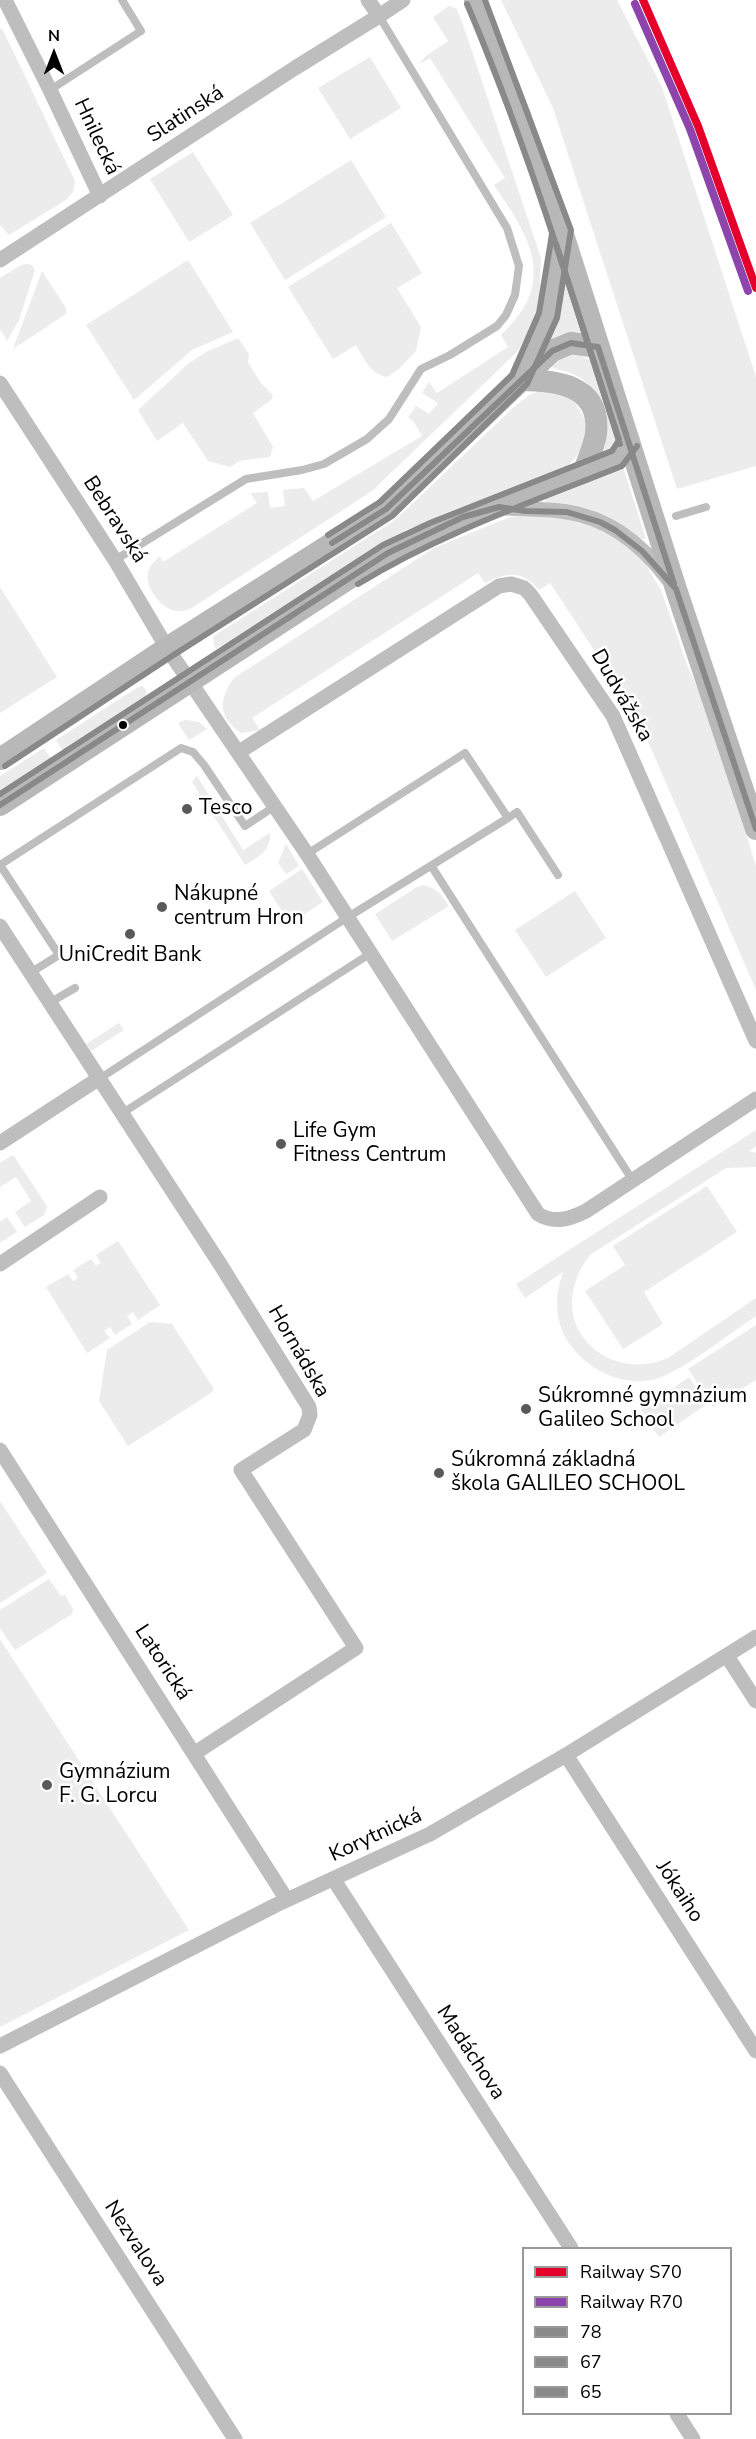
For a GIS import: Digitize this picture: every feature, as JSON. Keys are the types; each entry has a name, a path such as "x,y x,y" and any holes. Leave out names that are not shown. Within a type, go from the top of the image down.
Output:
{"main road":[{"path":"475,0 562,231 676,589 756,829"},
{"path":"519,380 548,316 562,231"},
{"path":"0,759 167,648 386,509 552,351 571,344 598,347"},
{"path":"519,380 550,380 579,391 585,398 594,415 596,433 584,471"},
{"path":"0,805 388,553 433,531 618,458 629,441"}],"street":[{"name":"Hnilecká","path":"5,0 100,196"},
{"path":"368,0 379,16"},
{"name":"Slatinská","path":"0,260 403,0"},
{"name":"Bebravská","path":"0,383 115,560 189,681"},
{"path":"492,507 568,512 603,522 631,540 657,565 676,589"},
{"name":"Dudvážska","path":"239,752 499,586 511,584 524,588 545,614 594,686 622,734 756,1041"},
{"path":"189,681 307,854 538,1214 550,1219 574,1217 633,1181 756,1099"},
{"name":"Hornádska","path":"0,926 220,1264 309,1407 310,1415 304,1430 241,1470 356,1648 195,1753"},
{"path":"0,1143 98,1079"},
{"path":"0,1264 100,1197"},
{"name":"Latorická","path":"0,1450 287,1900"},
{"name":"Korytnická","path":"0,2046 287,1900 430,1834 566,1755 756,1637"},
{"path":"727,1656 756,1701"},
{"name":"Jókaiho","path":"566,1755 756,2051"},
{"name":"Madáchova","path":"334,1880 570,2247"},
{"name":"Nezvalova","path":"0,2073 235,2439"},
{"path":"678,2415 693,2439"}],"lane":[{"path":"50,90 141,31 122,0"},
{"path":"115,560 246,479 324,464 367,439 389,419 421,369 450,355 496,326 506,315 515,295 519,266 507,228 379,16"},
{"path":"676,516 706,507"},
{"path":"30,973 59,955 0,865 181,748 193,752 204,765 245,826 275,806"},
{"path":"307,854 465,753 508,818"},
{"path":"98,1079 348,917 432,867 517,812 558,875"},
{"path":"432,867 633,1181"},
{"path":"121,1114 371,953"},
{"path":"49,1003 75,988"}],"shaded area":[{"path":"501,0 617,0 662,87 756,377 756,466 677,489 553,108"},
{"path":"449,6 457,9 468,39 541,258 539,301 531,328 518,351 372,491 190,609 172,610 161,603 149,586 150,567 160,556 163,562 257,503 250,493 268,492 270,508 285,506 283,490 304,488 313,501 422,436 414,422 408,417 416,406 429,414 438,403 422,393 429,382 437,393 508,347 501,335 519,316 529,297 534,278 533,260 528,242 519,224 494,185 505,178 430,58 419,64 426,56 448,41 433,17"},
{"path":"2,28 75,181 73,192 66,200 9,235 0,225 0,29"},
{"path":"370,57 401,108 350,139 318,88"},
{"path":"193,152 233,215 189,242 150,179"},
{"path":"351,160 386,217 285,280 250,223"},
{"path":"391,223 422,273 397,288 421,327 416,351 399,369 387,377 372,369 356,345 333,359 288,287"},
{"path":"188,260 233,332 192,350 134,400 86,325"},
{"path":"21,265 32,265 35,270 19,320 7,341 0,329 0,278"},
{"path":"42,271 66,308 66,314 13,349"},
{"path":"566,284 581,335 548,343 563,285"},
{"path":"238,338 249,354 248,362 261,383 273,395 271,400 253,413 273,447 270,457 239,461 230,467 208,461 183,423 157,441 138,410 189,363 206,352"},
{"path":"567,354 578,354 590,360 618,442 602,457 607,432 599,397 583,379 549,366"},
{"path":"543,390 571,399 586,425 582,448 566,467 406,530 227,644 216,648 213,637 395,520 514,407 529,395"},
{"path":"623,467 646,539 642,539 597,513 574,506 547,504 545,500 547,496"},
{"path":"550,515 589,523 624,541 641,557 661,590 688,667 705,704 756,866 756,990 636,714 550,583 539,590 520,576 508,575 485,583 478,573 252,718 260,730 241,733 233,727 224,714 223,701 234,678 434,548 510,517"},
{"path":"0,587 57,677 0,713"},
{"path":"142,686 146,690 146,697 63,751 56,740"},
{"path":"185,720 199,722 207,729 189,740 178,723"},
{"path":"44,748 51,759 0,792 0,776"},
{"path":"197,776 243,850 270,833 268,844 259,856 245,865 192,782"},
{"path":"286,844 299,866 286,874 278,863"},
{"path":"302,869 323,902 290,923 269,891"},
{"path":"423,885 439,892 449,906 392,941 375,914"},
{"path":"575,891 606,938 546,977 515,930"},
{"path":"119,1023 124,1030 91,1051 86,1044"},
{"path":"756,1130 756,1146 749,1151 756,1153 756,1167 726,1168 590,1255 579,1272 572,1296 574,1316 581,1334 593,1348 608,1358 627,1363 647,1364 668,1358 756,1298 756,1316 691,1361 655,1379 628,1380 602,1372 590,1365 571,1346 561,1328 557,1301 563,1272 525,1298 516,1284"},
{"path":"14,1156 47,1206 44,1215 25,1227 15,1212 31,1201 16,1177 0,1187 0,1163"},
{"path":"707,1186 737,1232 644,1292 663,1324 623,1349 585,1291 625,1265 613,1246"},
{"path":"7,1217 17,1232 0,1243 0,1222"},
{"path":"118,1241 160,1305 138,1320 133,1312 127,1316 132,1324 115,1335 110,1327 104,1331 110,1338 87,1353 46,1287 68,1274 73,1281 78,1278 73,1270 91,1259 96,1266 101,1263 96,1255"},
{"path":"150,1322 172,1324 214,1389 128,1446 99,1401 107,1350"},
{"path":"756,1325 756,1380 713,1407 688,1369"},
{"path":"689,1377 707,1404 659,1437 641,1410"},
{"path":"0,1501 47,1573 0,1603"},
{"path":"49,1579 61,1596 65,1595 73,1609 72,1614 15,1650 0,1628 0,1610"},
{"name":"Gymnázium F. G. Lorcu","path":"0,1639 189,1930 0,2027"}],"rail line":[{"name":"S70","path":"643,0 698,126 756,288"},
{"name":"R70","path":"635,4 690,129 748,291"}],"transit line":[{"name":"67","path":"5,766 392,516 527,384 557,318 571,230 485,0"},
{"name":"65","path":"0,794 383,545 430,523 612,451 619,440 510,111 467,4"},
{"name":"65","path":"328,535 380,502 512,375 539,313 552,234"},
{"name":"67","path":"556,244 620,444"},
{"name":"78","path":"332,543 386,509 552,351 571,343 598,347"},
{"name":"78","path":"598,347 674,584"},
{"name":"67","path":"358,584 454,534 622,466 637,446"},
{"name":"78","path":"0,805 388,553 463,517 499,507 525,511 567,512 600,522 615,530 642,551 676,589 756,829"}],"place":[{"name":"Tesco","path":"187,809"},
{"name":"Nákupné centrum Hron","path":"162,907"},
{"name":"UniCredit Bank","path":"130,934"},
{"name":"Life Gym Fitness Centrum","path":"281,1144"},
{"name":"Súkromné gymnázium Galileo School","path":"526,1409"},
{"name":"Súkromná základná škola GALILEO SCHOOL","path":"439,1473"},
{"name":"Gymnázium F. G. Lorcu","path":"47,1785"}]}
